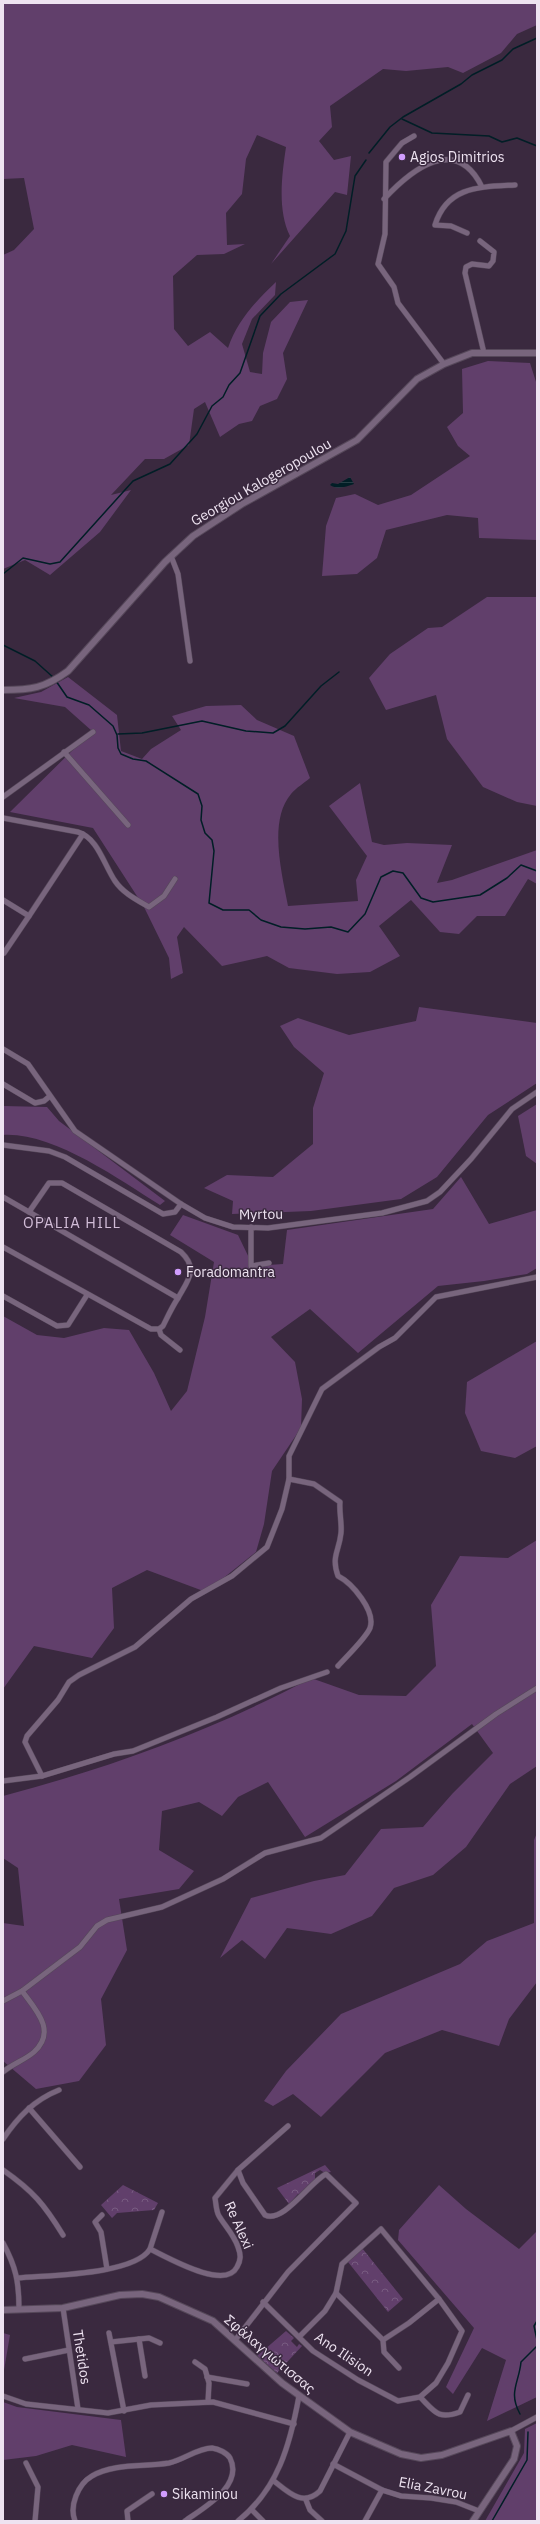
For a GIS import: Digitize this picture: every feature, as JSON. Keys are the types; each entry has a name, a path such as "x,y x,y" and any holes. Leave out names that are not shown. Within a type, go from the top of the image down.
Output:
{"street":[{"path":"414,136 402,143 386,162 384,200 385,234 378,264 394,287 398,303 444,364"},
{"path":"384,200 403,179 416,170 447,159 464,163 471,169 482,187"},
{"path":"467,233 451,226 435,225 444,205 451,198 482,187 515,186"},
{"path":"480,241 494,252 493,261 489,266 472,264 466,267 465,273 484,353"},
{"name":"Georgiou Kalogeropoulou","path":"3,690 37,688 57,679 68,671 171,556 193,536 213,522 357,440 417,379 444,364 472,353 537,352"},
{"path":"171,556 178,574 190,662"},
{"path":"3,797 93,732"},
{"path":"64,752 128,825"},
{"path":"3,818 83,834 92,841 115,882 132,898 149,907 164,896 175,879"},
{"path":"4,953 83,834"},
{"path":"3,900 29,916"},
{"name":"Myrtou","path":"3,1049 28,1064 75,1131 181,1204 205,1218 233,1227 268,1228 382,1213 427,1201 440,1192 471,1159 512,1109 537,1092"},
{"path":"3,1084 35,1103 44,1101 50,1096"},
{"path":"3,1145 49,1151 65,1157 163,1214 175,1212 181,1204"},
{"path":"29,1212 49,1183 62,1183 181,1252 188,1259 191,1269 189,1279 159,1329 161,1335 180,1350"},
{"path":"3,1197 178,1298"},
{"path":"251,1228 251,1266 269,1263"},
{"path":"3,1247 87,1295 151,1329 159,1329"},
{"path":"42,1776 25,1742 27,1736 58,1700 69,1682 79,1675 136,1647 191,1599 232,1576 267,1548 282,1509 289,1479 289,1456 322,1389 379,1347 395,1338 436,1297 537,1277"},
{"path":"3,1296 57,1326 68,1325 87,1295"},
{"path":"289,1479 314,1484 340,1502 339,1516 341,1532 334,1564 338,1576 349,1581 355,1588 371,1620 370,1629 338,1666"},
{"path":"3,1781 42,1776 114,1754 133,1751 217,1717 281,1688 327,1672"},
{"path":"3,2000 22,1991 80,1947 97,1926 107,1920 162,1907 223,1879 265,1853 321,1838 410,1777 496,1714 537,1688"},
{"path":"3,2072 34,2052 45,2038 45,2028 38,2012 22,1991"},
{"path":"3,2139 29,2108 42,2097 59,2090"},
{"path":"29,2108 80,2167"},
{"name":"Re Alexi","path":"150,2249 193,2270 212,2275 223,2277 235,2271 241,2259 238,2247 218,2214 215,2198 238,2170 288,2126"},
{"path":"3,2170 34,2193 46,2208 63,2235"},
{"path":"236,2339 263,2302 288,2272 356,2203 330,2176 325,2175 275,2217 270,2217 265,2215 243,2183 238,2170"},
{"path":"18,2278 131,2265 147,2254 150,2249 162,2212"},
{"path":"102,2215 95,2222 101,2232 106,2269"},
{"path":"299,2337 325,2311 336,2293 342,2264 381,2229 439,2299 462,2331 448,2363 436,2383 420,2397 437,2415 445,2416 460,2412 468,2395"},
{"path":"3,2243 18,2278 20,2309"},
{"path":"336,2293 382,2340 384,2352 399,2368"},
{"name":"Σφάλαγγιώτισσας","path":"3,2310 63,2308 120,2295 142,2294 159,2297 213,2321 236,2339 299,2396 350,2432 401,2454 421,2458 442,2455 511,2431"},
{"path":"382,2340 409,2323 439,2299"},
{"name":"Ano Ilision","path":"263,2302 320,2355 358,2380 398,2401 420,2397"},
{"name":"Thetidos","path":"63,2308 78,2409"},
{"path":"109,2333 124,2411"},
{"path":"139,2338 145,2376"},
{"path":"111,2342 149,2338 160,2343"},
{"path":"25,2359 69,2350"},
{"path":"194,2362 205,2369 207,2377 208,2402"},
{"path":"207,2377 247,2384"},
{"path":"3,2396 26,2404 78,2409 108,2414 151,2405 208,2402 243,2409 294,2424"},
{"path":"238,2521 252,2510 274,2481 287,2449 294,2424 299,2396"},
{"path":"473,2521 514,2459 517,2446 511,2431 537,2417"},
{"path":"274,2481 294,2497 306,2500 313,2497 320,2491 350,2432"},
{"path":"75,2521 74,2499 82,2484 92,2476 107,2470 170,2462 212,2448 221,2450 229,2456 233,2466 233,2476 228,2485 212,2501 185,2521"},
{"path":"26,2463 38,2487 35,2521"},
{"name":"Elia Zavrou","path":"333,2464 382,2490 401,2496 431,2498 456,2502 479,2511"},
{"name":"Elia Zavrou","path":"365,2521 382,2490"},
{"path":"128,2521 127,2511 152,2494"},
{"path":"306,2500 310,2510 322,2521"},
{"path":"252,2510 263,2521"}],"green space":[{"path":"3,3 537,3 537,25 517,34 501,53 463,73 448,67 406,71 383,69 330,106 332,127 319,141 334,160 351,156 347,195 335,192 271,264 290,236 283,215 282,204 282,180 286,147 257,135 246,159 242,194 226,213 227,245 245,244 224,254 197,255 173,276 174,329 188,346 210,332 228,348 236,329 242,320 276,282 275,295 252,319 242,344 250,372 262,374 263,353 271,322 290,302 308,300 283,353 287,379 277,399 260,406 252,421 239,424 220,437 205,402 194,409 189,445 164,459 145,459 111,495 131,490 100,532 50,575 25,560 3,569 3,255 14,250 34,229 24,178 3,179"},
{"path":"488,361 530,363 537,385 537,540 479,538 478,518 447,515 386,530 377,558 357,574 322,576 326,526 336,498 355,494 378,505 411,495 470,456 458,446 447,427 463,413 462,369"},
{"path":"487,597 537,597 537,806 517,802 483,787 447,739 436,695 386,710 369,678 390,654 428,628 442,627"},
{"path":"68,677 117,715 121,751 142,759 151,749 181,730 172,716 206,706 241,705 257,720 294,736 310,778 291,794 284,805 280,818 278,833 280,864 288,906 358,901 356,880 367,856 329,806 360,783 372,842 384,845 407,843 452,845 437,883 452,880 537,850 537,884 528,879 505,916 477,916 459,934 440,932 411,900 379,926 400,956 370,972 337,974 289,968 267,956 222,966 184,927 177,937 183,973 171,979 169,958 144,907 93,828 10,812 92,731 65,707 14,698 41,692"},
{"path":"419,1007 537,1023 537,1083 488,1115 437,1177 401,1199 311,1211 232,1214 233,1201 204,1188 227,1175 273,1177 313,1144 313,1108 324,1073 294,1047 280,1026 298,1018 349,1035 416,1021"},
{"path":"537,1104 537,1164 526,1156 518,1116"},
{"path":"3,1106 47,1107 59,1121 165,1201 160,1205 105,1171 64,1149 43,1141 22,1136 3,1135"},
{"path":"461,1177 489,1224 537,1210 537,1268 527,1274 438,1286 358,1353 310,1309 271,1337 295,1362 302,1399 301,1428 272,1471 264,1524 256,1552 206,1592 147,1570 112,1588 114,1628 92,1658 34,1646 3,1689 3,1316 37,1335 64,1338 104,1328 129,1330 154,1373 171,1411 187,1391 205,1317 214,1262 170,1235 183,1215 238,1235 253,1266 283,1264 287,1230 433,1209"},
{"path":"537,1341 537,1446 515,1458 481,1451 465,1413 467,1382"},
{"path":"537,1540 537,1766 510,1784 466,1847 433,1875 394,1888 372,1916 331,1934 287,1928 265,1959 242,1940 220,1958 251,1898 314,1881 345,1875 381,1829 423,1827 453,1793 493,1753 472,1724 396,1781 305,1837 268,1782 238,1797 222,1816 199,1802 162,1811 159,1850 194,1871 179,1889 119,1899 127,1950 101,1999 106,2045 79,2081 36,2089 3,2061 3,1923 24,1926 18,1868 3,1858 3,1796 82,1773 160,1746 237,1714 311,1678 359,1695 406,1696 436,1666 431,1605 460,1556 508,1558"},
{"path":"537,1833 537,1982 509,2019 499,2046 442,2030 385,2053 321,2117 293,2094 273,2106 264,2101 286,2071 341,2014 460,1964 487,1941 534,1923 534,1840"},
{"path":"325,2165 331,2172 325,2173 320,2170 315,2173 315,2181 301,2195 298,2194 289,2204 277,2188"},
{"path":"123,2185 158,2203 154,2210 117,2213 112,2218 101,2205"},
{"path":"439,2185 466,2209 519,2249 537,2231 537,2397 487,2421 506,2360 482,2348 453,2394 446,2387 474,2328 398,2240 399,2230"},
{"path":"362,2248 403,2299 388,2312 348,2262"},
{"path":"286,2331 294,2338 291,2341 297,2347 299,2344 302,2346 277,2373 257,2356"},
{"path":"3,2333 10,2335 3,2376"},
{"path":"3,2402 17,2407 121,2420 126,2457 72,2445 36,2456 3,2460"},
{"path":"537,2423 537,2521 485,2521 524,2453 525,2429"}],"water":[{"path":"350,477 354,484 339,488 330,485 332,483 338,484"}],"waterway":[{"path":"369,153 390,127 403,117 461,84 472,75 502,60 513,49 537,38"},
{"path":"402,119 432,133 489,136 502,142 517,138 537,146"},
{"path":"3,574 23,558 50,564 60,562 133,481 170,464 197,434 212,406 223,397 229,385 240,373 260,316 281,294 335,254 346,231 355,176 366,160"},
{"path":"3,645 35,661 54,678"},
{"path":"118,734 142,733 202,721 246,731 273,733 285,726 321,686 339,672"},
{"path":"56,681 67,697 89,705 113,726 117,735 118,748 121,754 133,759 146,761 198,794 202,806 201,820 205,833 212,840 214,851 209,903 223,910 249,910 261,920 281,927 305,929 331,927 348,932 365,914 381,877 393,871 403,873 421,898 433,902 480,895 507,878 521,865 537,871"},
{"path":"537,2321 534,2326 537,2340"},
{"path":"520,2414 515,2400 515,2388 521,2362 537,2346"},
{"path":"492,2521 527,2460 528,2432"}],"place":[{"name":"Agios Dimitrios","path":"402,157"},
{"name":"Foradomantra","path":"178,1272"},
{"name":"Sikaminou","path":"164,2494"}],"district":[{"name":"OPALIA HILL","path":"72,1222"}]}
